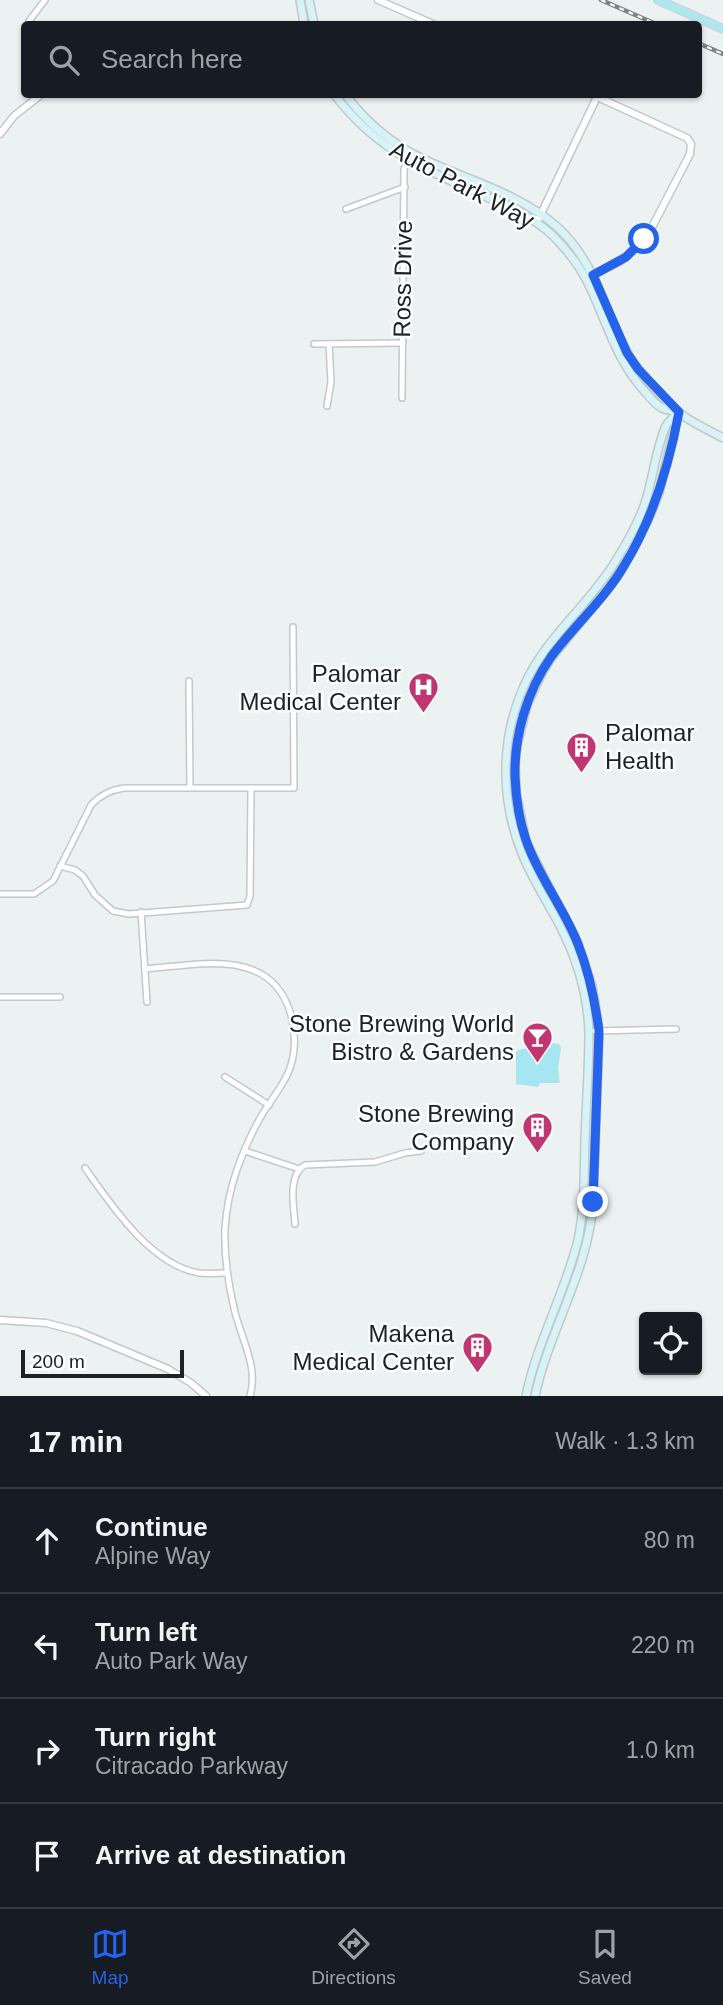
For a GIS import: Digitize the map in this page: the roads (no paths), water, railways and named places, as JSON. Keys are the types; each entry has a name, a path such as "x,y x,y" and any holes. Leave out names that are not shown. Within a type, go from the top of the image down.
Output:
{"main road":[{"path":"300,0 304,21"},
{"path":"309,0 313,21"},
{"path":"657,0 723,29"},
{"name":"Auto Park Way","path":"337,98 369,134 408,160 519,212 557,239 574,258 594,296 618,356 629,373 662,408 679,412"},
{"name":"Auto Park Way","path":"348,98 372,125 407,151 512,198 542,214 557,227 576,248 593,275 627,353 638,369 679,412 723,438"},
{"path":"535,1396 554,1333 582,1261 592,1213 599,1031 592,986 578,944 526,842 516,793 517,745 527,705 542,673 551,658 617,577 649,518 659,493 679,412"},
{"path":"526,1396 532,1368 575,1252 581,1221 589,1032 580,980 571,949 523,857 512,825 507,798 507,749 517,705 527,681 546,648 600,585 629,537 645,502 665,426 679,412"},
{"path":"545,1330 554,1333"}],"street":[{"path":"29,21 46,0"},
{"path":"378,0 426,21"},
{"path":"0,134 15,116 37,98"},
{"path":"537,223 593,98"},
{"path":"593,275 626,257 644,239 690,154 691,144 687,138 598,98"},
{"name":"Ross Drive","path":"402,398 404,169 408,160"},
{"path":"346,209 405,187"},
{"path":"314,344 403,343"},
{"path":"327,406 331,382 329,344"},
{"path":"0,894 34,894 53,881 91,805 97,798 114,790 293,788 293,627"},
{"path":"189,681 190,788"},
{"path":"60,866 75,870 83,876 95,895 113,911 129,914 247,905 250,896 251,788"},
{"path":"141,912 147,1002"},
{"path":"145,969 225,963 240,965 265,975 277,987 287,1001 292,1018 295,1043 293,1062 244,1151 231,1193 225,1227 226,1273 234,1311 252,1365 253,1387 250,1396"},
{"path":"0,997 60,997"},
{"path":"589,1032 676,1029"},
{"path":"225,1077 269,1105"},
{"path":"244,1151 299,1170"},
{"path":"295,1224 294,1178 305,1165 374,1162 421,1151"},
{"path":"85,1168 129,1226 170,1263 200,1273 226,1273"},
{"path":"0,1320 46,1323 77,1331 168,1369 191,1383 203,1395"}],"railway":[{"path":"601,0 649,21"},
{"path":"702,45 723,54"}],"place":[{"name":"Palomar Medical Center","path":"424,715"},
{"name":"Palomar Health","path":"582,774"},
{"name":"Stone Brewing World Bistro & Gardens","path":"537,1065"},
{"name":"Stone Brewing Company","path":"537,1155"},
{"name":"Makena Medical Center","path":"477,1375"}]}
